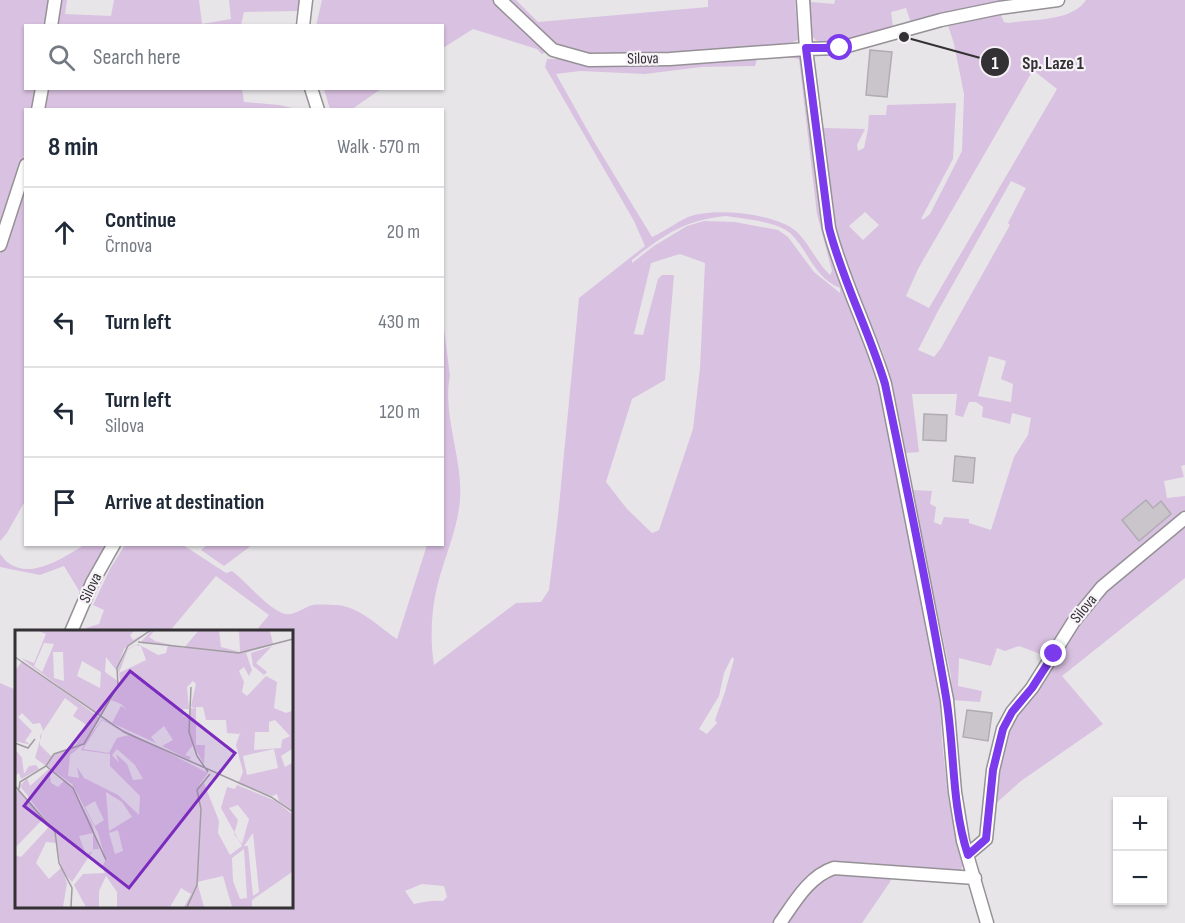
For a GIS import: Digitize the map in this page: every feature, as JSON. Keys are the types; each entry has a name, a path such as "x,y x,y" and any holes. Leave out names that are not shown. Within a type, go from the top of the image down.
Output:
{"street":[{"path":"51,24 55,0"},
{"path":"303,24 306,0"},
{"name":"Silova","path":"500,0 552,50 589,60 670,59 806,48 840,48 941,20 999,8 1058,0"},
{"path":"803,0 806,48 829,228 835,252 876,354 887,394 945,690 955,792 963,841 987,923"},
{"path":"38,108 42,90"},
{"path":"312,90 317,108"},
{"path":"0,245 24,171"},
{"name":"Silova","path":"968,855 986,839 993,770 1003,729 1012,712 1032,688 1074,621 1102,587 1185,518"},
{"name":"Silova","path":"72,630 92,583 113,546"},
{"path":"780,923 804,890 822,872 834,868 975,878"}],"shaded area":[{"path":"0,0 51,0 47,24 24,24 24,90 39,90 35,108 24,108 24,155 0,234"},
{"path":"58,0 67,0 65,14 111,16 114,0 199,0 202,24 55,24"},
{"path":"229,0 301,0 299,11 244,12 241,24 202,24 231,19"},
{"path":"322,0 496,0 546,52 542,54 537,49 473,29 444,47 444,24 316,24"},
{"path":"506,0 516,0 538,22 708,7 708,0 795,0 798,40 790,43 662,56 598,57 554,45"},
{"path":"807,0 834,4 835,0 1029,0 984,5 911,23 906,8 891,12 893,26 851,40 828,43 819,41 811,33"},
{"path":"1086,0 1185,0 1185,465 1181,466 1184,477 1164,481 1167,498 1185,496 1185,513 1133,555 1048,657 1019,646 1005,651 997,648 991,666 959,658 958,686 982,691 980,702 952,700 951,676 913,490 932,491 930,504 936,507 934,522 941,525 944,517 969,519 969,523 991,530 1014,457 1028,435 1031,418 1012,413 1010,424 982,417 983,407 976,402 969,402 963,417 955,415 957,394 912,394 919,452 906,453 883,353 852,278 836,228 823,128 865,129 857,145 858,151 864,148 869,115 886,115 887,105 956,103 953,159 921,219 924,219 930,214 962,151 964,94 947,22 1000,13 1004,22 1008,23 1039,20 1061,16 1080,7","holes":["1033,70 1057,89 929,308 906,296 918,269","1011,181 1026,188 1008,223 1010,225 934,357 918,350","865,212 879,225 863,240 849,226","989,356 1006,361 1001,379 1013,384 1011,402 978,396"]},
{"path":"801,54 804,58 818,196 825,235 881,392 938,670 948,797 963,864 961,870 955,874 946,875 871,863 839,864 773,923 0,923 0,683 15,690 15,908 292,908 292,630 257,630 269,615 216,576 171,630 85,630 99,624 104,610 93,605 110,569 124,546 185,546 226,573 232,571 282,613 294,613 309,606 337,605 354,609 397,639 427,546 444,546 444,329 450,376 448,391 450,421 459,468 460,499 457,521 433,606 434,665 516,603 541,602 549,590 579,298 645,246 634,221 545,67 547,59","holes":["758,56 799,59 817,214 832,271 830,275 796,231 774,220 759,216 728,212 699,214 688,217 652,237 556,74 580,71 645,74 701,67 755,66","726,216 769,223 790,233 824,278 840,288 840,293 814,272 788,237 778,230 735,222 704,221 687,226 654,246 632,263 632,260 675,230 698,221","680,254 705,263 700,368 693,429 659,530 652,533 627,509 606,482 632,399 665,380 674,275 662,275 658,279 643,335 634,334 651,263","732,657 734,659 715,720 717,723 707,734 699,729 719,696 724,673","422,884 444,886 447,897 443,901 414,904 405,891"]},
{"path":"47,90 242,90 244,102 292,108 43,108"},
{"path":"324,90 380,90 353,108 330,108"},
{"path":"24,186 24,503 0,541 0,254"},
{"path":"1185,521 1185,578 1062,676 1103,724 1021,781 993,806 996,764 1013,716 1023,709 1027,699 1084,611"},
{"path":"82,546 108,546 81,594 64,566 40,575 0,567 0,554 10,564 28,569 48,565"},
{"path":"206,546 251,546 224,566 201,550"},
{"path":"833,870 892,873 890,882 862,923 782,923 806,890"}],"building":[{"path":"870,50 892,52 887,97 866,95"},
{"path":"924,414 947,415 946,441 923,440"},
{"path":"955,456 975,458 973,483 953,481"},
{"path":"1146,500 1153,508 1161,501 1171,514 1139,541 1122,520"},
{"path":"967,710 992,713 988,741 963,737"}],"place":[{"name":"Sp. Laze 1","path":"904,37"}],"route":[{"path":"840,48 806,48 829,228 835,252 876,354 885,384 947,700 955,792 963,841 968,855 986,839 993,770 1003,729 1012,712 1032,688 1054,654"}]}
